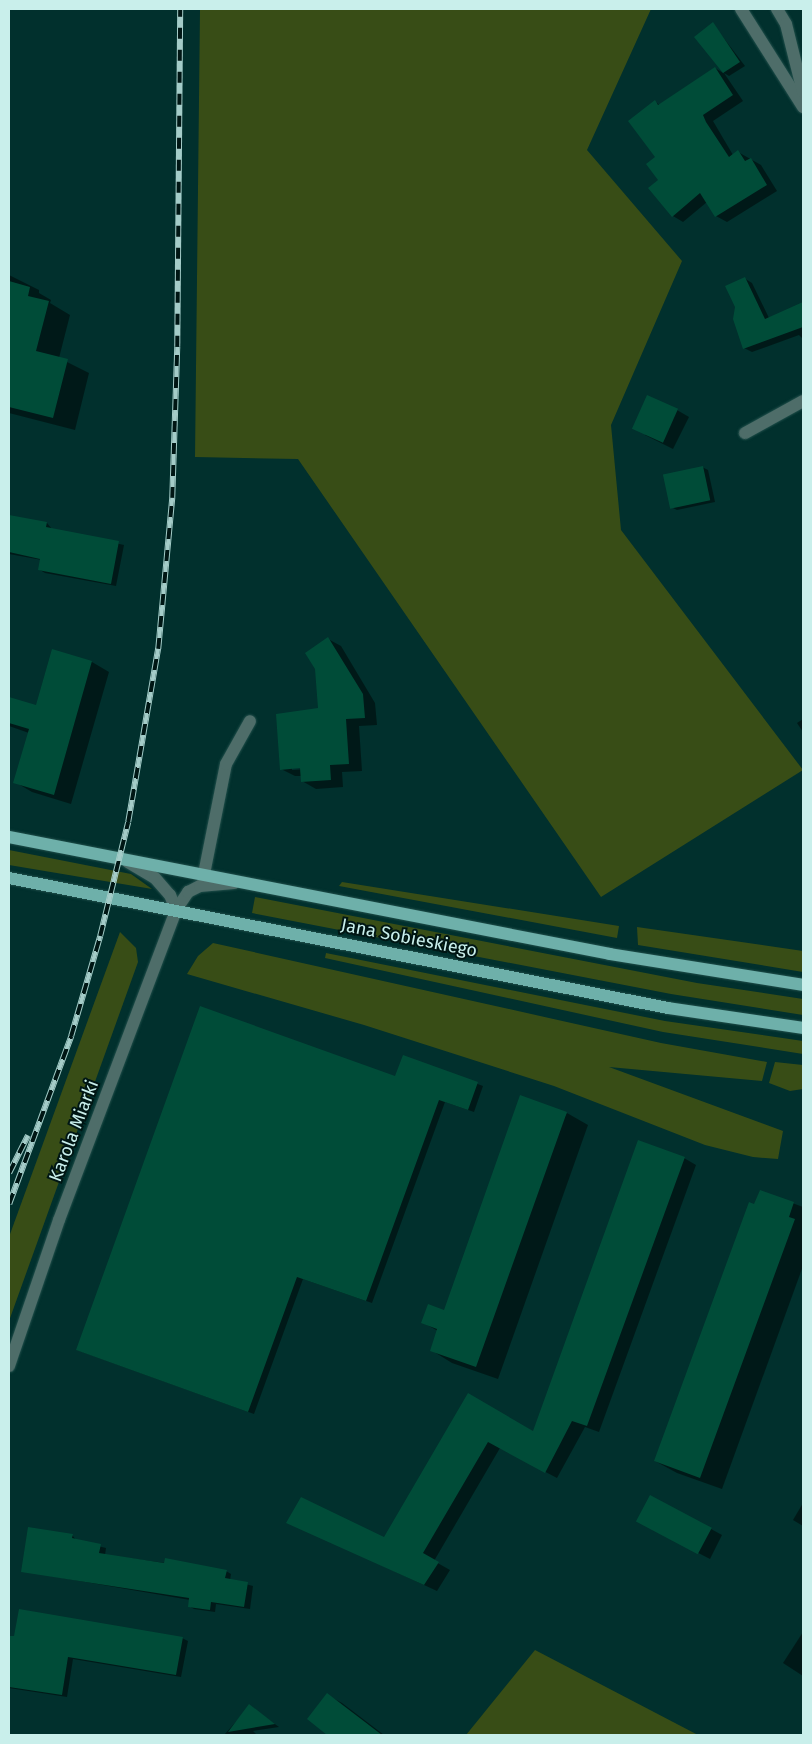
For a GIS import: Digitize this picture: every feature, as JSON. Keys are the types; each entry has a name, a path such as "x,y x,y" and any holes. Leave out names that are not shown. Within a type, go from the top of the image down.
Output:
{"main road":[{"name":"Jana Sobieskiego","path":"9,837 619,955 803,986"},
{"name":"Jana Sobieskiego","path":"9,878 668,1008 803,1028"}],"street":[{"path":"741,9 803,107"},
{"path":"777,9 786,24 803,92"},
{"path":"745,434 803,401"},
{"path":"204,874 226,764 250,721"},
{"path":"107,855 130,863 155,878 170,895 176,910"},
{"name":"Karola Miarki","path":"9,1366 59,1220 176,910 188,892 200,886 252,884"}],"green space":[{"path":"200,9 651,9 587,150 682,261 611,425 621,530 803,770 601,897 298,459 195,457"},
{"path":"9,850 131,874 152,889 9,865"},
{"path":"342,882 619,926 617,938 339,886"},
{"path":"255,897 697,983 803,999 803,1015 671,994 252,913"},
{"path":"637,927 803,951 803,972 638,945"},
{"path":"120,932 136,948 138,962 9,1321 9,1237"},
{"path":"213,943 661,1043 767,1062 762,1081 609,1067 783,1131 778,1159 753,1157 705,1145 554,1086 364,1025 187,974 198,956"},
{"path":"326,953 665,1021 803,1041 803,1054 663,1032 325,958"},
{"path":"775,1062 803,1065 803,1089 790,1091 769,1083"},
{"path":"535,1650 698,1735 466,1735"}],"building":[{"path":"713,22 740,62 723,73 694,37"},
{"path":"715,67 733,95 703,115 706,122 729,157 738,150 745,161 751,158 767,185 715,217 700,193 672,217 648,188 658,180 646,164 655,157 628,121 655,100 658,105"},
{"path":"745,277 765,319 803,302 803,327 743,349 733,319 735,307 725,286"},
{"path":"9,281 30,287 28,296 49,301 36,351 68,359 53,418 9,407"},
{"path":"647,395 678,409 663,443 632,429"},
{"path":"703,466 710,500 670,509 663,475"},
{"path":"9,515 47,522 46,527 119,541 111,584 38,570 40,559 9,552"},
{"path":"328,637 363,694 365,718 346,719 349,764 330,765 331,780 301,782 300,768 280,770 276,714 318,708 315,669 305,653"},
{"path":"52,649 92,661 54,795 13,783 29,729 9,723 9,697 36,705"},
{"path":"200,1006 395,1076 403,1055 478,1082 468,1110 439,1100 366,1301 297,1277 248,1412 76,1350"},
{"path":"520,1095 567,1112 476,1367 430,1351 437,1329 421,1323 428,1304 444,1310"},
{"path":"638,1140 685,1157 587,1426 572,1421 545,1473 488,1442 423,1553 439,1562 424,1585 286,1523 301,1497 384,1537 468,1393 533,1431"},
{"path":"760,1190 794,1202 789,1217 795,1219 700,1478 654,1461 749,1202 754,1204"},
{"path":"650,1495 712,1528 698,1554 636,1521"},
{"path":"28,1527 73,1534 72,1538 101,1544 99,1553 164,1563 165,1558 227,1570 225,1578 248,1582 244,1607 211,1602 210,1610 188,1607 189,1598 21,1572"},
{"path":"19,1609 183,1637 176,1675 68,1657 62,1695 9,1687 10,1636 14,1636"},
{"path":"327,1693 382,1735 327,1735 307,1719"},
{"path":"249,1704 275,1724 228,1732"}],"railway":[{"path":"9,1204 71,1036 100,936 128,822 158,649 172,498 177,347 180,9"},
{"path":"9,1173 28,1135"}]}
